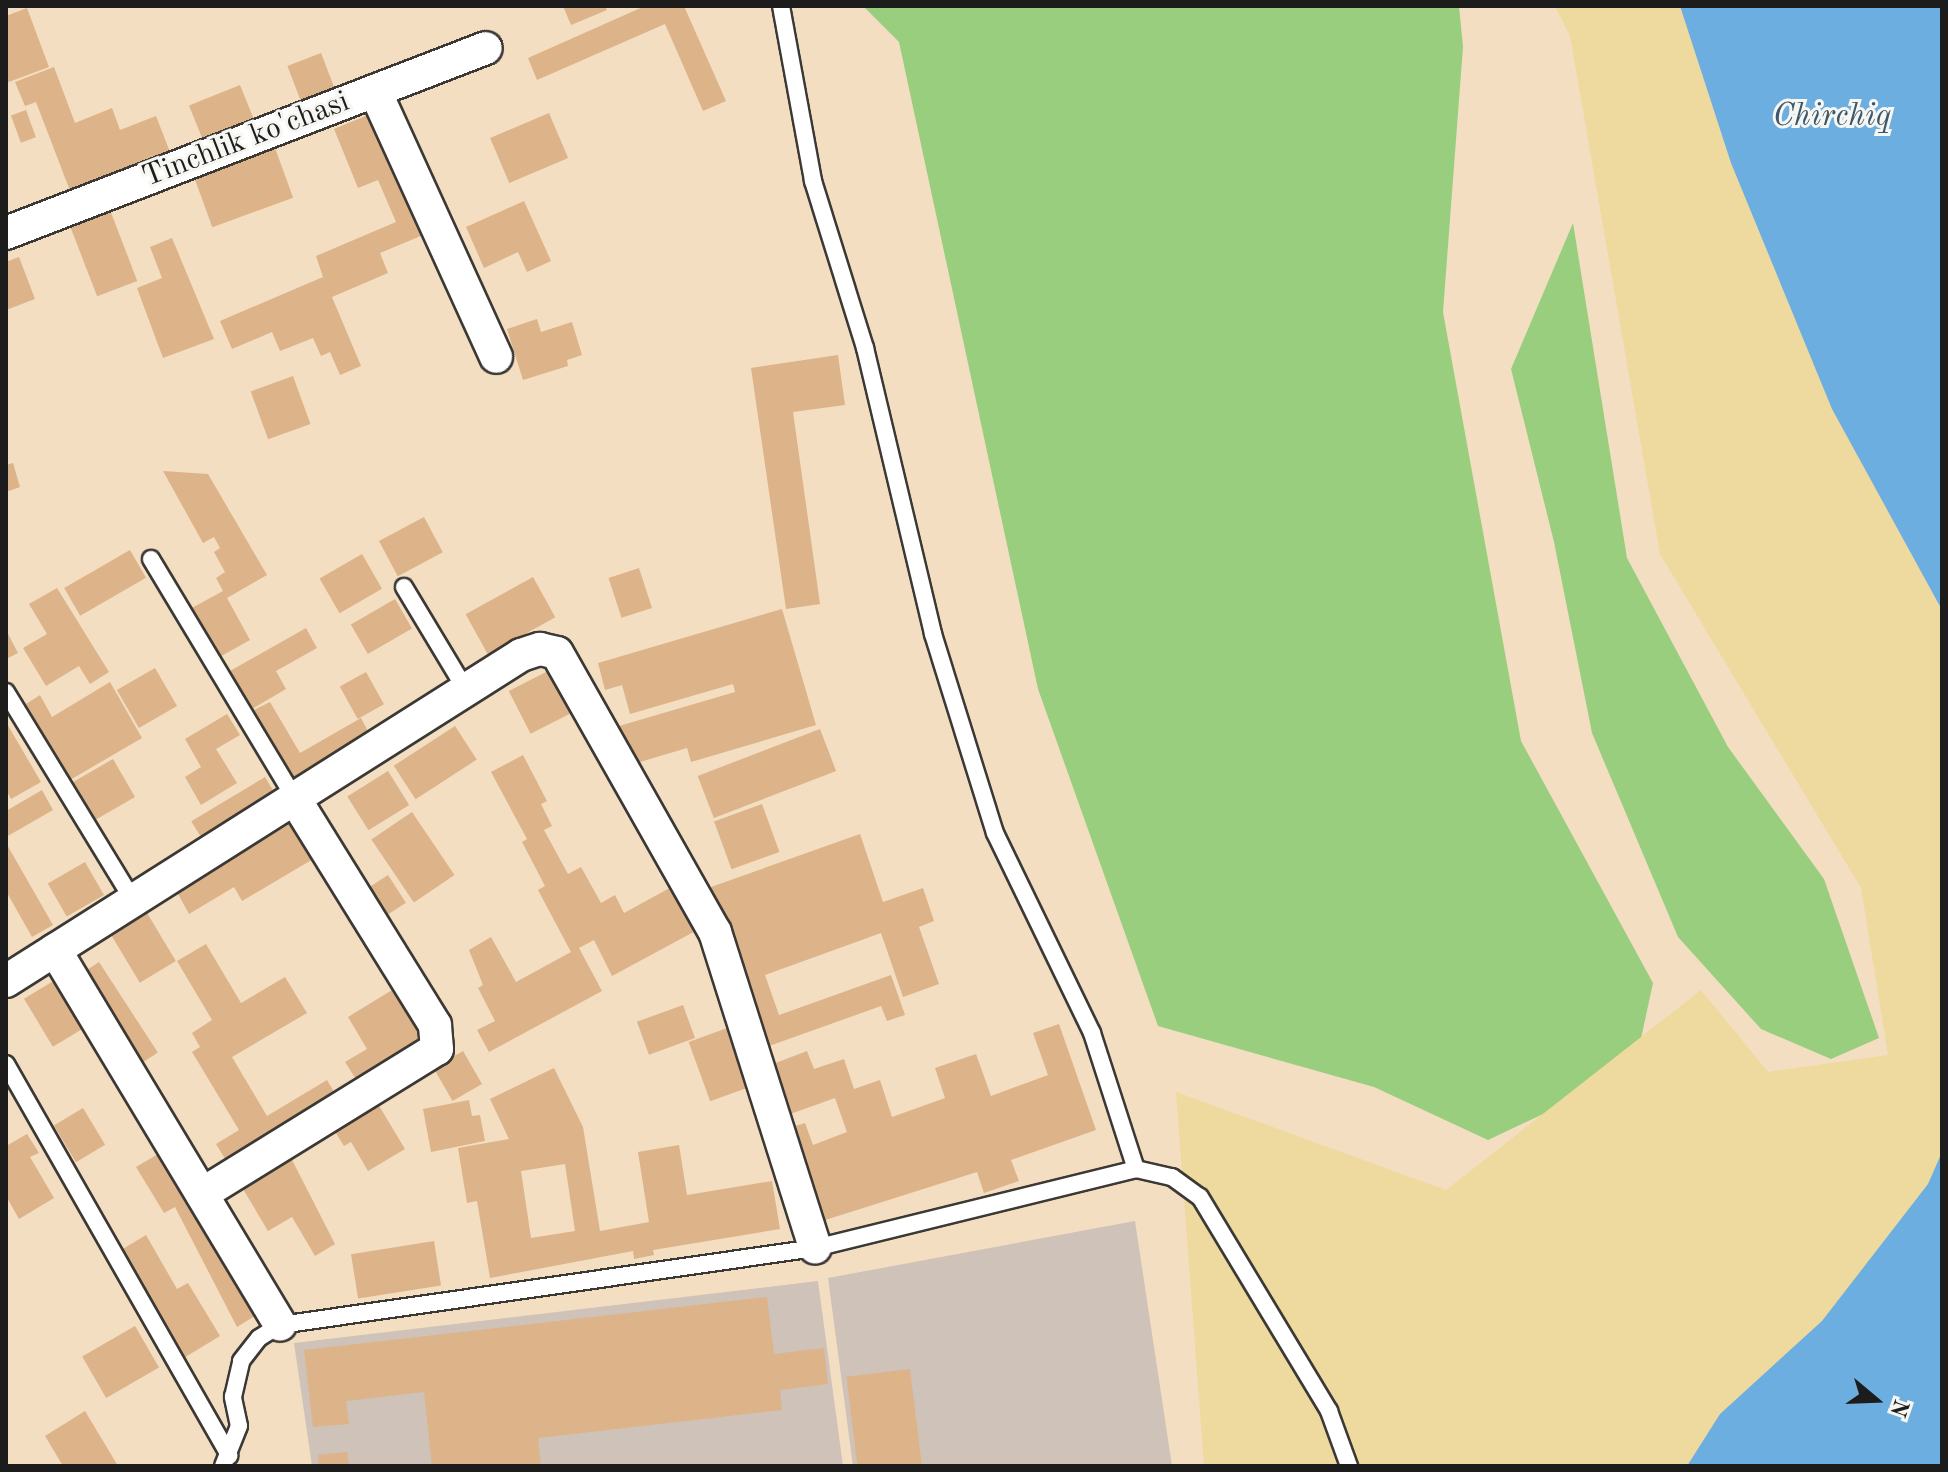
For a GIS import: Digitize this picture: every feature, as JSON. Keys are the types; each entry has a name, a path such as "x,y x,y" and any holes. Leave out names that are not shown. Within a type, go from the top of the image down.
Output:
{"street":[{"name":"Tinchlik ko'chasi","path":"6,233 486,48"},
{"path":"375,91 496,357"},
{"path":"6,981 521,655 540,649 557,653 568,667 715,932 815,1248"},
{"path":"202,1194 437,1049 435,1025 295,799"},
{"path":"55,950 280,1325"}],"lane":[{"path":"781,6 813,181 865,348 933,634 995,833 1092,1033 1136,1169"},
{"path":"151,559 295,799"},
{"path":"404,587 466,690"},
{"path":"6,692 133,900"},
{"path":"6,1064 226,1461"},
{"path":"226,1461 239,1426 233,1397 241,1361 259,1338 280,1325 815,1248 1136,1169 1172,1177 1200,1197 1329,1411 1349,1466"}],"shaded area":[{"path":"1135,1221 1172,1466 853,1466 828,1278"},
{"path":"818,1281 843,1466 312,1466 294,1343"}],"green space":[{"path":"863,6 1459,6 1463,47 1443,312 1521,741 1653,983 1634,1071 1488,1140 1374,1087 1158,1026 1038,689 899,42"},
{"path":"1573,223 1627,558 1728,747 1824,879 1879,1038 1831,1059 1761,1029 1678,937 1592,733 1554,542 1511,369"}],"sand":[{"path":"1555,6 1942,6 1942,1466 1204,1466 1176,1092 1446,1190 1701,990 1768,1072 1888,1055 1861,888 1660,554 1570,36"}],"water":[{"name":"Chirchiq","path":"1680,6 1942,6 1942,610 1832,409 1731,163"},
{"path":"1942,1152 1942,1466 1687,1466 1720,1414 1822,1321 1928,1184"}],"building":[{"path":"563,6 605,6 607,10 571,25"},
{"path":"645,6 684,6 726,101 703,111 665,24 537,80 528,58"},
{"path":"27,8 49,67 6,83 6,16"},
{"path":"321,53 335,90 302,103 287,66"},
{"path":"54,67 75,123 112,108 120,130 156,116 172,157 72,196 36,102 25,106 15,82"},
{"path":"240,85 257,127 206,147 189,106"},
{"path":"26,110 36,137 21,143 11,115"},
{"path":"549,113 568,158 509,183 490,138"},
{"path":"368,115 423,235 380,253 388,273 332,297 361,366 340,375 330,352 321,356 313,338 280,351 272,332 232,349 220,321 323,277 316,256 396,222 378,180 358,188 334,129"},
{"path":"275,148 293,198 212,227 194,177"},
{"path":"524,201 551,261 527,272 518,252 484,268 466,227"},
{"path":"110,210 137,281 97,296 70,225"},
{"path":"172,238 214,339 163,358 137,288 162,278 150,247"},
{"path":"19,257 35,299 6,310 6,262"},
{"path":"537,319 541,332 572,322 582,355 567,360 568,366 523,380 507,329"},
{"path":"838,355 845,405 793,412 820,604 786,609 751,368"},
{"path":"293,376 310,424 268,439 251,391"},
{"path":"13,463 20,487 6,492 6,465"},
{"path":"163,471 208,474 267,575 227,598 250,640 216,659 188,610 223,591 216,578 225,572 214,552 220,548 214,537 203,543"},
{"path":"424,517 443,552 398,576 379,541"},
{"path":"130,550 146,578 80,616 64,588"},
{"path":"362,554 382,589 340,613 320,578"},
{"path":"639,568 652,608 622,618 609,578"},
{"path":"533,577 555,617 488,655 466,614"},
{"path":"57,588 109,672 90,684 79,666 46,686 23,648 47,634 29,604"},
{"path":"395,599 412,628 368,654 351,624"},
{"path":"782,609 816,725 691,762 687,748 630,765 619,726 735,692 733,684 630,714 622,685 605,690 598,663"},
{"path":"306,628 317,648 276,671 286,689 252,709 230,671"},
{"path":"6,630 18,653 6,659"},
{"path":"556,667 578,710 531,734 509,691"},
{"path":"155,668 177,706 139,728 117,690"},
{"path":"366,672 384,704 358,719 340,687"},
{"path":"110,682 142,738 70,780 26,704 40,695 52,717"},
{"path":"270,702 300,753 361,718 371,737 294,781 254,710"},
{"path":"227,714 240,735 216,749 237,783 201,805 185,777 201,767 185,739"},
{"path":"6,722 41,782 11,799 6,790"},
{"path":"455,726 477,760 416,799 394,766"},
{"path":"820,729 836,771 714,818 698,776"},
{"path":"523,755 547,801 541,804 552,826 544,830 568,874 581,867 601,903 615,895 624,913 677,884 701,928 612,976 594,940 579,948 602,991 489,1052 477,1030 495,1021 478,988 483,985 469,950 491,937 516,982 571,952 538,890 545,886 522,842 527,839 491,772"},
{"path":"113,759 135,797 94,821 72,782"},
{"path":"388,771 409,805 368,830 347,796"},
{"path":"265,777 281,804 207,848 191,821"},
{"path":"42,790 53,810 6,837 6,811"},
{"path":"762,804 779,852 732,869 714,821"},
{"path":"412,812 454,875 414,902 371,839"},
{"path":"298,819 320,855 242,901 234,887 189,914 177,892"},
{"path":"860,834 883,902 923,888 934,921 919,927 939,984 903,997 881,933 765,975 779,1015 891,975 905,1015 887,1021 881,1006 758,1050 735,955 711,887"},
{"path":"6,843 53,925 32,937 6,891"},
{"path":"85,862 104,895 67,916 48,884"},
{"path":"388,875 406,903 378,921 360,893"},
{"path":"147,913 176,961 140,983 111,935"},
{"path":"206,944 241,1003 285,977 307,1013 232,1057 267,1116 327,1080 343,1107 233,1172 216,1144 239,1130 192,1052 200,1047 192,1033 212,1020 177,961"},
{"path":"99,962 158,1053 136,1067 77,976"},
{"path":"60,977 89,1025 53,1047 24,999"},
{"path":"397,987 429,1042 359,1084 345,1062 367,1049 348,1017"},
{"path":"683,1005 695,1038 649,1055 637,1022"},
{"path":"1059,1024 1096,1130 1011,1160 1019,1181 984,1193 977,1172 819,1222 786,1129 805,1123 813,1145 847,1132 835,1098 782,1117 765,1067 807,1051 814,1069 844,1059 854,1089 880,1080 892,1117 945,1098 935,1068 976,1054 991,1096 1048,1075 1033,1033"},
{"path":"730,1027 752,1086 710,1101 689,1042"},
{"path":"463,1051 482,1084 453,1101 434,1068"},
{"path":"554,1068 583,1127 600,1231 649,1222 638,1152 679,1145 687,1195 772,1181 780,1229 653,1250 654,1255 634,1259 633,1251 490,1278 477,1201 467,1203 458,1148 509,1139 490,1099","holes":["565,1164 575,1231 531,1238 521,1171"]},
{"path":"375,1099 405,1149 368,1171 351,1142 344,1146 331,1125"},
{"path":"469,1100 472,1116 480,1115 485,1141 431,1152 423,1109"},
{"path":"83,1108 105,1145 76,1162 54,1126"},
{"path":"27,1134 39,1153 30,1157 54,1198 19,1219 6,1196 6,1146"},
{"path":"165,1150 263,1311 237,1327 175,1207 164,1213 136,1167"},
{"path":"289,1154 335,1244 315,1256 292,1217 268,1231 240,1184"},
{"path":"146,1235 177,1289 188,1283 220,1336 182,1359 121,1250"},
{"path":"434,1241 441,1285 358,1299 351,1254"},
{"path":"767,1297 774,1354 824,1348 828,1384 780,1390 782,1410 538,1438 541,1466 432,1466 424,1392 346,1401 349,1424 313,1427 304,1350"},
{"path":"135,1326 159,1368 106,1398 82,1356"},
{"path":"910,1369 922,1466 857,1466 846,1377"},
{"path":"85,1411 118,1466 63,1466 45,1436"},
{"path":"347,1452 349,1466 319,1466 318,1455"}]}
